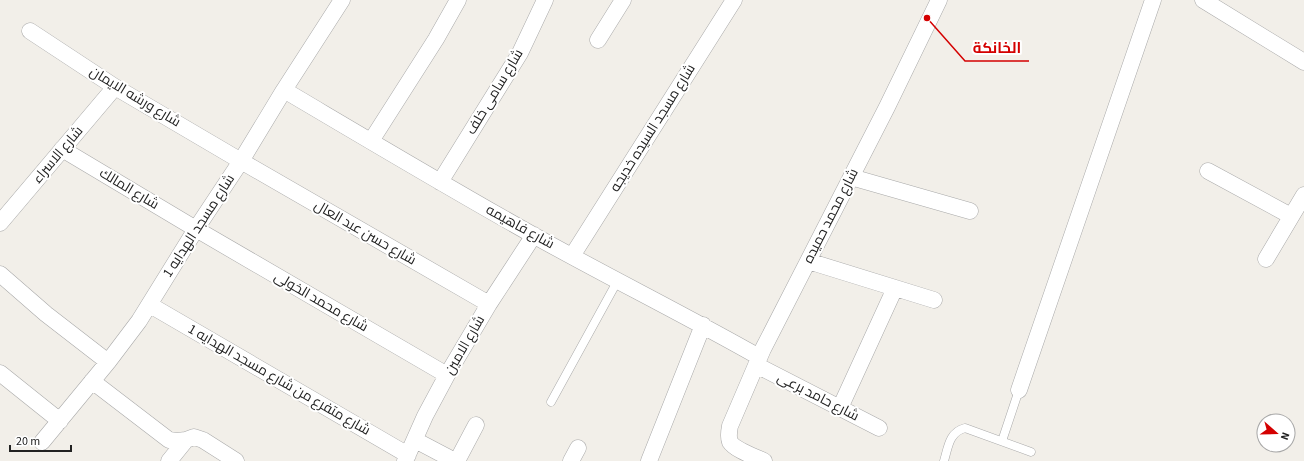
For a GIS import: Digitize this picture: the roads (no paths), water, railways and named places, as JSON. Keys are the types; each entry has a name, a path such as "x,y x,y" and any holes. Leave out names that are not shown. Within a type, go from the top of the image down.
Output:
{"street":[{"name":"شارع مسجد الهدايه 1","path":"42,442 108,362 150,305 196,229 241,161 284,90 342,0"},
{"path":"371,141 436,39 458,0"},
{"name":"شارع سامى خلف","path":"440,182 520,53 545,0"},
{"path":"598,40 623,0"},
{"name":"شارع مسجد السيده خديجه","path":"572,256 734,0"},
{"name":"شارع محمد حميده","path":"764,461 736,448 730,442 730,426 758,361 939,0"},
{"path":"1019,390 1153,0"},
{"path":"1203,0 1304,62"},
{"name":"شارع ورشه الايمان","path":"30,31 115,87 241,161"},
{"name":"شارع الاسراء","path":"3,212 62,149 115,87"},
{"name":"شارع فاهيمه","path":"284,90 440,182 534,235 703,325 758,361"},
{"name":"شارع المالك","path":"62,149 196,229"},
{"name":"شارع حسن عبد العال","path":"241,161 489,304"},
{"path":"1208,170 1292,216"},
{"path":"851,177 970,211"},
{"path":"1266,259 1304,195"},
{"name":"شارع محمد الخولى","path":"196,229 447,376"},
{"name":"شارع الامين","path":"407,458 426,416 447,376 489,304 534,235"},
{"path":"808,261 934,300"},
{"path":"0,274 46,314 108,362"},
{"path":"840,408 895,288"},
{"name":"شارع متفرع من شارع مسجد الهدايه 1","path":"150,305 407,458"},
{"path":"649,461 703,325"},
{"name":"شارع حامد برعى","path":"758,361 840,408 879,428"},
{"path":"0,373 60,421"},
{"path":"92,381 169,440 186,440 194,437 203,440 236,461"},
{"path":"415,440 456,461 476,425"},
{"path":"169,461 186,440"}],"lane":[{"path":"551,402 618,280"},
{"path":"1002,441 1019,390"},
{"path":"944,461 953,435 960,429 969,429 1031,452"}],"place":[{"name":"الخانكة","path":"927,18"}]}
